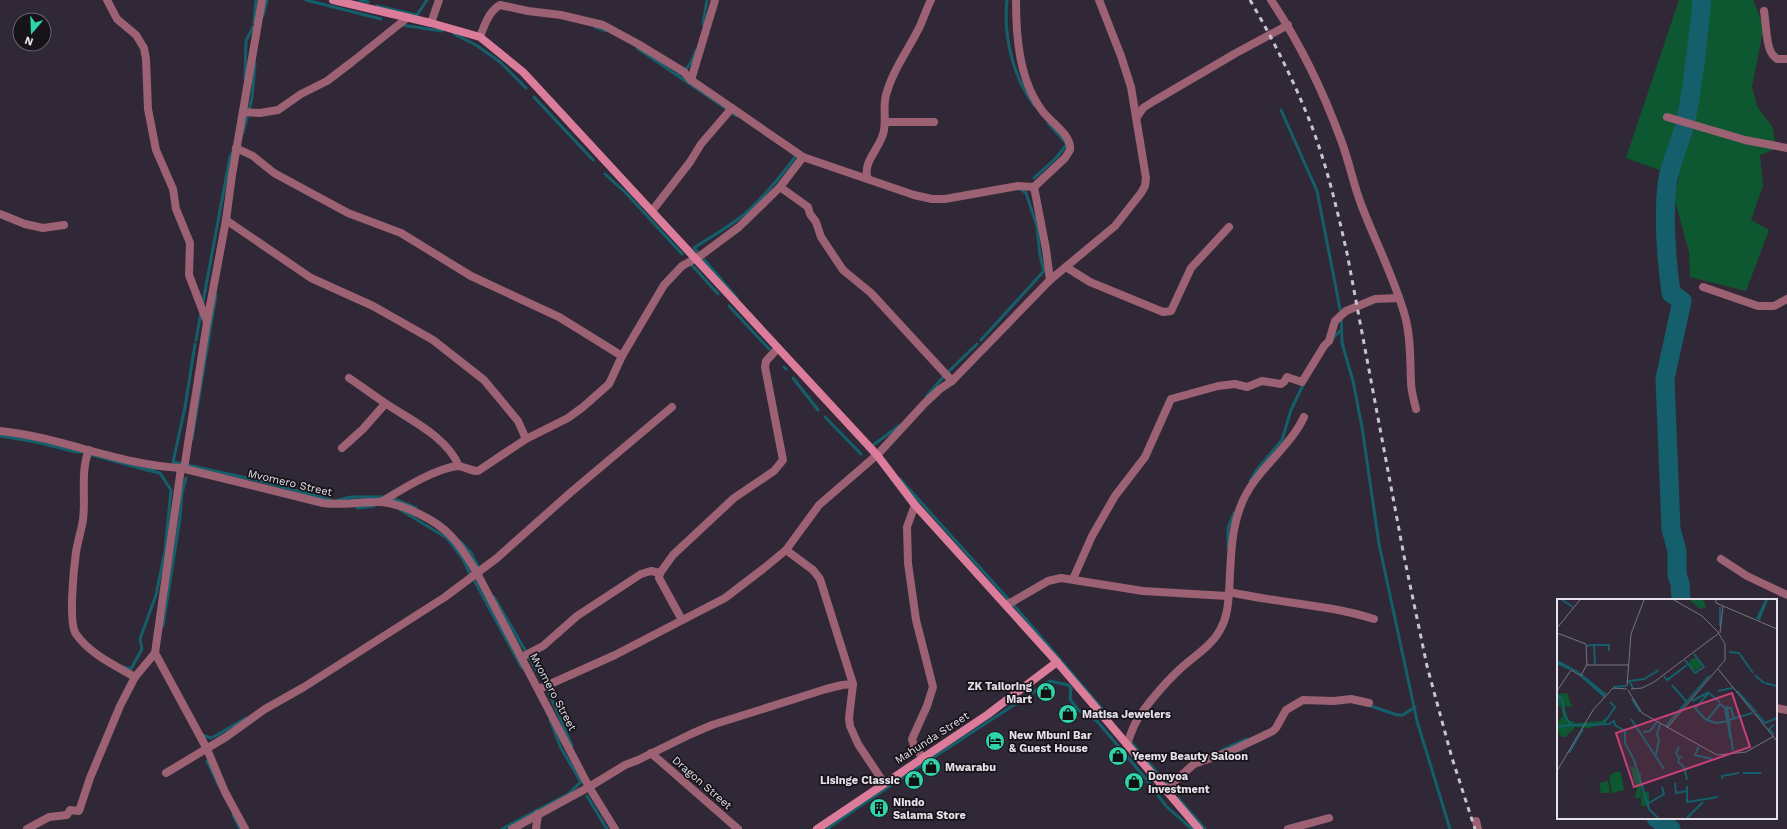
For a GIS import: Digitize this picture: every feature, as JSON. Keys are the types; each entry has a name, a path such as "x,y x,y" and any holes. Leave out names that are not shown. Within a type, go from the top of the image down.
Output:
{"street":[{"path":"107,0 116,19 136,35 144,48 146,59 148,109 156,150 172,189 176,209 190,243 189,275 207,322"},
{"path":"27,829 49,817 67,815 70,810 79,811 107,737 135,677 155,653 207,322 226,220 236,148 244,112 262,0"},
{"path":"333,0 432,23 480,37 523,72 877,455 915,505 1058,662 1165,790 1200,829"},
{"path":"432,23 439,0"},
{"path":"691,80 715,0"},
{"path":"868,179 866,174 867,168 882,138 885,122 885,100 893,74 920,25 931,0"},
{"path":"480,37 485,23 495,7 500,5 528,12 561,15 603,25 684,72 691,80 803,157 932,199 945,199 1018,186 1034,187 1065,158 1070,150 1071,146 1069,141 1040,109 1033,97 1021,67 1016,0"},
{"path":"539,689 615,655 725,598 786,550 819,505 877,455 940,389 952,382 1050,280 1115,226 1141,193 1145,186 1146,178 1131,87 1121,56 1099,0"},
{"path":"1271,0 1288,25 1314,75 1341,140 1361,204 1380,247 1399,298 1405,317 1410,351 1411,384 1416,409"},
{"path":"1764,11 1767,37 1771,52 1777,59 1787,59"},
{"path":"244,112 260,113 278,110 301,94 327,81 407,18"},
{"path":"1137,117 1143,108 1154,101 1236,53 1288,25"},
{"path":"652,211 690,162 701,144 732,108"},
{"path":"1667,117 1745,140 1787,148"},
{"path":"885,122 934,122"},
{"path":"236,148 253,156 274,173 348,213 401,232 471,276 559,317 622,356"},
{"path":"349,378 422,427 440,441 459,466 471,471 478,471 526,438 568,418 583,407 608,384 622,356 664,285 682,266 700,256 739,227 780,187 803,157"},
{"path":"780,187 808,207 810,214 816,222 821,237 843,270 871,293 952,382"},
{"path":"1034,187 1046,249 1050,280"},
{"path":"0,214 25,224 43,228 64,226"},
{"path":"226,220 311,278 373,306 433,340 484,380 518,421 526,438"},
{"path":"1066,267 1090,282 1163,312 1171,311 1191,268 1229,228"},
{"path":"1703,287 1758,306 1774,306 1787,299"},
{"path":"1073,579 1092,536 1115,496 1145,456 1171,399 1218,386 1236,384 1247,386 1262,381 1281,384 1287,376 1302,382 1324,346 1329,341 1334,320 1342,314 1375,299 1399,298"},
{"path":"682,620 659,578 660,573 673,555 734,498 774,471 783,460 765,367 766,361 778,348"},
{"path":"342,448 363,429 386,404"},
{"path":"166,773 207,749 265,709 304,687 445,597 498,558 570,493 672,407"},
{"path":"1127,744 1137,721 1158,693 1178,671 1210,644 1219,632 1228,611 1234,527 1240,507 1254,481 1288,444 1298,431 1304,417"},
{"name":"Mvomero Street","path":"0,432 23,434 143,463 183,469 323,503 348,504 381,502 398,505 415,511 449,533 460,546 477,573 589,787 615,829"},
{"path":"89,450 83,484 83,520 76,554 72,620 75,633 96,654 135,677"},
{"path":"381,502 418,480 459,466"},
{"path":"915,505 907,527 907,551 916,620 933,687 927,706 912,739 915,749 923,757"},
{"path":"786,550 813,570 820,580 853,684 849,718 850,726 858,744 884,783"},
{"path":"1721,559 1747,576 1787,595"},
{"path":"522,657 543,646 577,616 641,574 651,571 660,573"},
{"path":"1006,604 1048,581 1061,578 1143,591 1227,596 1229,592"},
{"path":"1229,592 1259,599 1332,608 1374,619"},
{"path":"155,653 207,749 225,792 246,829"},
{"name":"Mahunda Street","path":"817,829 987,715 1058,662"},
{"path":"512,829 589,787 625,765 712,725 826,689 853,684"},
{"path":"1165,790 1194,764 1231,751 1273,731 1286,710 1298,702 1303,700 1334,701 1351,699 1369,703"},
{"path":"1777,708 1787,710"},
{"name":"Dragon Street","path":"651,753 738,829"},
{"path":"536,829 538,814"},
{"path":"1288,829 1329,818"}],"green space":[{"path":"1679,0 1753,0 1761,19 1763,31 1752,87 1757,106 1773,128 1776,149 1760,155 1763,186 1751,220 1769,230 1746,291 1690,277 1689,252 1674,197 1679,177 1626,158"}],"waterway":[{"path":"254,23 256,0"},
{"path":"263,16 267,0"},
{"path":"306,0 381,19"},
{"path":"360,0 368,2"},
{"path":"377,6 417,15 427,0"},
{"path":"703,24 707,0"},
{"path":"1007,0 1006,13 1008,41 1011,56 1021,83 1035,106"},
{"path":"1681,599 1680,583 1677,575 1677,551 1671,529 1665,379 1682,301 1671,293 1666,252 1665,211 1668,176 1684,128 1689,105 1696,60 1702,0"},
{"path":"402,25 442,31"},
{"path":"245,79 246,41 253,27"},
{"path":"595,27 606,31"},
{"path":"454,34 476,45 500,62 526,88"},
{"path":"637,48 737,116"},
{"path":"677,75 687,68 696,50"},
{"path":"243,133 252,98 255,64"},
{"path":"534,97 593,160"},
{"path":"1281,110 1317,191 1341,314 1342,343 1353,381 1362,427 1379,544 1417,721 1450,829"},
{"path":"1034,178 1056,158 1067,144 1048,123"},
{"path":"203,302 230,157 233,151"},
{"path":"737,298 694,248 741,217 761,199 796,156 794,155"},
{"path":"605,174 627,194 682,254"},
{"path":"981,340 1044,271 1040,255 1037,226 1026,193 1019,188"},
{"path":"691,264 718,294"},
{"path":"192,439 216,295"},
{"path":"729,306 769,349"},
{"path":"196,340 201,312"},
{"path":"1333,338 1341,330"},
{"path":"173,462 185,407 195,344"},
{"path":"947,373 977,344"},
{"path":"926,397 944,376"},
{"path":"793,378 818,410"},
{"path":"1250,481 1256,471 1282,440 1291,410 1304,383"},
{"path":"825,417 861,454"},
{"path":"872,446 900,425"},
{"path":"0,436 36,442 76,452 84,452"},
{"path":"89,454 147,470 157,468"},
{"path":"174,462 260,481 331,500"},
{"path":"123,667 131,669 142,649 140,639 156,595 165,551 171,490 160,473 147,470"},
{"path":"163,626 180,518 182,493 186,478"},
{"path":"900,479 1018,610 1102,709"},
{"path":"352,497 353,504 358,508 374,506"},
{"path":"338,500 352,497 385,497"},
{"path":"392,498 416,508"},
{"path":"399,509 447,538 463,559 470,574 469,575"},
{"path":"1228,548 1228,528 1234,513"},
{"path":"460,541 471,553 480,570"},
{"path":"474,580 522,668"},
{"path":"494,597 546,686 572,746"},
{"path":"827,829 882,791 1050,681 1068,685 1071,688 1070,699 1078,710 1097,721 1147,780 1166,806 1192,829"},
{"path":"1368,705 1397,715 1403,715 1415,707"},
{"path":"202,735 211,738 246,718"},
{"path":"502,829 568,794 581,782 561,748 550,720"},
{"path":"1222,750 1246,739"},
{"path":"1129,740 1169,786"},
{"path":"207,761 219,786"},
{"path":"587,796 607,829"},
{"path":"1178,798 1205,829"},
{"path":"233,815 240,829"},
{"path":"1657,819 1671,829"}],"railway":[{"path":"1250,0 1280,55 1300,97 1313,129 1330,181 1347,253 1404,556 1427,666 1452,758 1475,829"}],"place":[{"name":"ZK Tailoring Mart","path":"1046,692"},
{"name":"Matisa Jewelers","path":"1068,714"},
{"name":"New Mbuni Bar & Guest House","path":"995,741"},
{"name":"Yeemy Beauty Saloon","path":"1118,756"},
{"name":"Mwarabu","path":"931,767"},
{"name":"Lisinge Classic","path":"914,780"},
{"name":"Donyoa Investment","path":"1134,782"},
{"name":"Nindo Salama Store","path":"879,808"}]}
